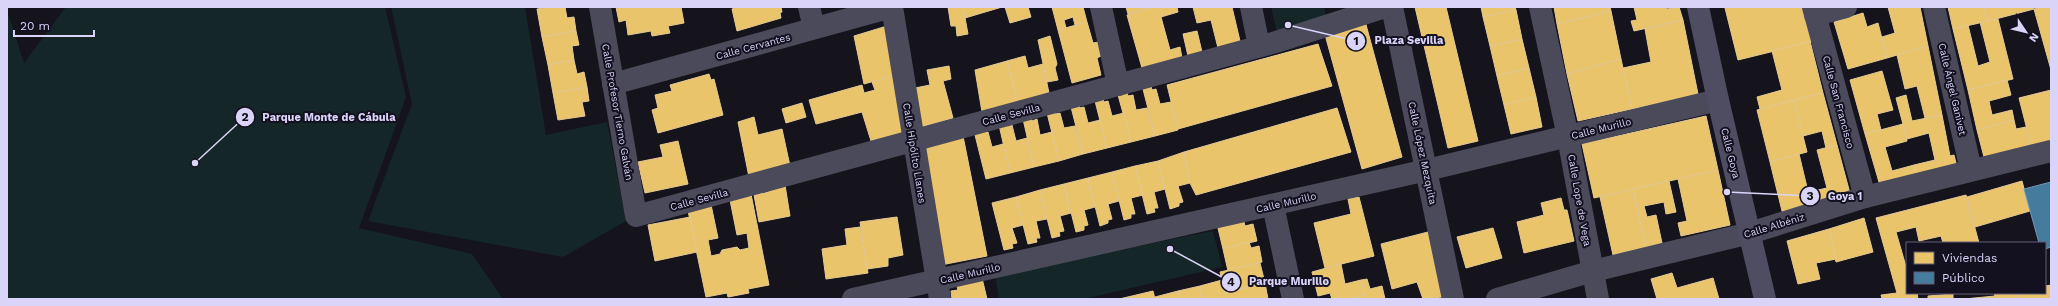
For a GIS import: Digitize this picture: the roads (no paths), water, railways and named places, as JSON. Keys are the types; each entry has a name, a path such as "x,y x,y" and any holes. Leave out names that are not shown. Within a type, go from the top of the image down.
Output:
{"street":[{"name":"Calle Profesor Tierno Galván","path":"600,7 636,216"},
{"path":"809,7 814,28"},
{"name":"Calle Cervantes","path":"614,84 892,7"},
{"name":"Calle Hipólito Llanes","path":"892,7 912,140 938,290"},
{"path":"1101,7 1118,85"},
{"path":"1251,7 1260,46"},
{"name":"Calle Sevilla","path":"636,216 1260,46 1385,7"},
{"name":"Calle López Mezquita","path":"1392,7 1453,299"},
{"name":"Calle Lope de Vega","path":"1540,7 1568,137 1598,299"},
{"name":"Calle Goya","path":"1698,7 1718,100 1765,299"},
{"path":"1814,11 1846,7"},
{"name":"Calle Ángel Ganivet","path":"1934,7 1971,170"},
{"name":"Calle San Francisco","path":"1814,11 1865,197"},
{"name":"Calle Murillo","path":"853,299 938,290 1273,205 1568,137 1718,100"},
{"name":"Calle Albéniz","path":"1497,299 1593,271 1750,233 1865,197 2051,151"},
{"path":"1273,205 1292,299"}],"place":[{"name":"Plaza Sevilla","path":"1288,25"},
{"name":"Parque Monte de Cábula","path":"195,163"},
{"name":"Goya 1","path":"1727,192"},
{"name":"Parque Murillo","path":"1170,249"}]}
